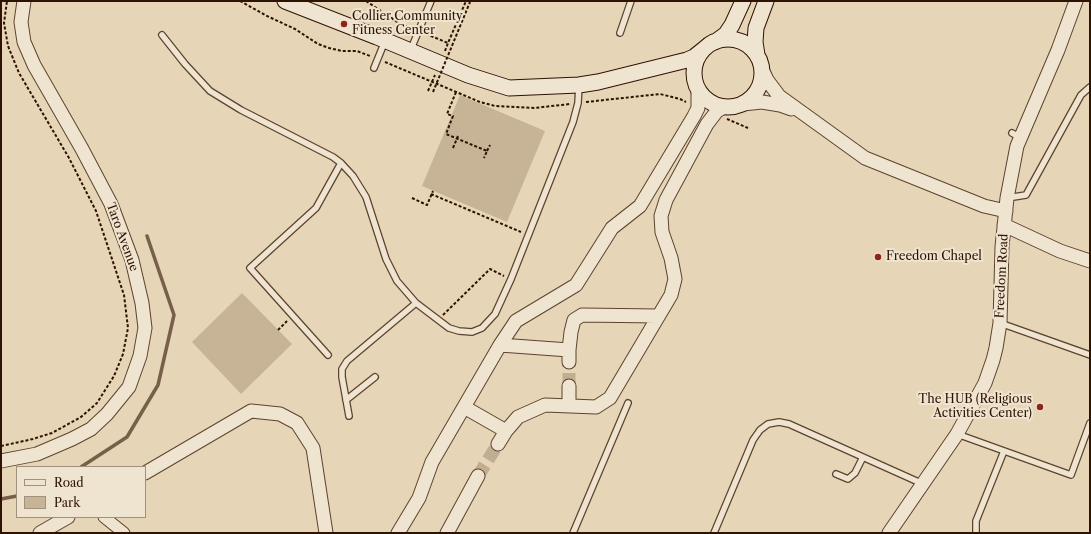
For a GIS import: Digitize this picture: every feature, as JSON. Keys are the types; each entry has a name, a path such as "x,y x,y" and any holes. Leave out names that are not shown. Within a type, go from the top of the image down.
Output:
{"main road":[{"path":"285,1 468,75 509,88 598,82 687,60 694,57 726,34 732,25 743,1"},
{"path":"663,65 676,66 687,70 705,98 714,104 724,107 734,107 743,104 752,97 762,78 755,42 756,28 766,1"},
{"path":"696,84 694,68 698,58 709,46 724,39 742,42 750,48 759,61"}],"street":[{"name":"Taro Avenue","path":"1,461 37,454 91,429 107,414 129,387 140,356 145,328 142,303 132,260 111,204 82,149 34,65 24,42 21,22 24,1"},
{"name":"Freedom Road","path":"889,533 958,434 985,383 996,348 1000,323 1002,247 1006,204 1017,146 1016,135 1058,50 1076,1"},
{"path":"759,61 767,80 779,96 865,158 984,206 1006,204"},
{"path":"398,533 419,498 432,462 500,345 516,321 576,285 612,228 640,206 698,108 696,84"},
{"path":"743,104 762,102 780,105 802,114"},
{"path":"498,444 506,431 518,417 545,405 596,407 610,398 671,295 675,279 671,258 662,232 661,216 666,200 707,124 717,111 724,107"},
{"path":"1004,225 1060,251 1089,258"},
{"path":"500,345 569,356 571,332 574,320 582,315 658,316"},
{"path":"569,386 569,406"},
{"path":"464,407 506,431"},
{"path":"146,472 251,411 280,414 297,423 313,448 326,533"},
{"path":"447,533 478,476"},
{"path":"40,533 66,518"},
{"path":"105,518 124,533"}],"lane":[{"path":"410,52 431,1"},
{"path":"620,32 631,1"},
{"path":"162,35 185,64 210,91 241,110 333,157 341,163 353,176 366,197 386,259 397,281 416,303 450,328 459,331 472,332 482,328 495,314 511,279 573,122 578,103 579,84"},
{"path":"374,68 385,41"},
{"path":"1006,204 1026,195 1081,95 1090,87"},
{"path":"328,355 250,268 316,208 341,163"},
{"path":"349,416 342,377 342,368 347,361 416,303"},
{"path":"1000,323 1090,355"},
{"path":"346,400 375,377"},
{"path":"573,533 628,403"},
{"path":"714,533 753,440 760,430 768,424 779,422 789,424 923,484"},
{"path":"958,434 1071,475 1090,423"},
{"path":"976,533 976,521 1004,451"},
{"path":"836,474 848,479 856,473 864,457"}],"path":[{"path":"1,446 52,433 81,417 97,403 114,376 123,354 128,328 124,295 96,211 69,158 19,73 8,46 4,23 7,1"},
{"path":"432,92 470,2"},
{"path":"456,92 445,113 453,116 446,134 457,137 487,151"},
{"path":"453,148 457,137"},
{"path":"484,158 490,145"},
{"path":"412,198 427,204 433,191"},
{"path":"431,194 528,235"},
{"path":"438,320 490,269 511,279"},
{"path":"278,330 292,316"}],"green space":[{"path":"460,95 545,131 507,222 422,186"},
{"path":"242,293 292,344 241,394 192,342"}],"waterway":[{"path":"83,466 127,437 158,385 174,315 147,236"},
{"path":"1,499 16,496"}],"tunnel":[{"path":"569,362 569,386"},
{"path":"478,476 498,444"}],"place":[{"name":"Collier Community Fitness Center","path":"344,24"},
{"name":"Freedom Chapel","path":"878,257"},
{"name":"The HUB (Religious Activities Center)","path":"1040,407"}]}
